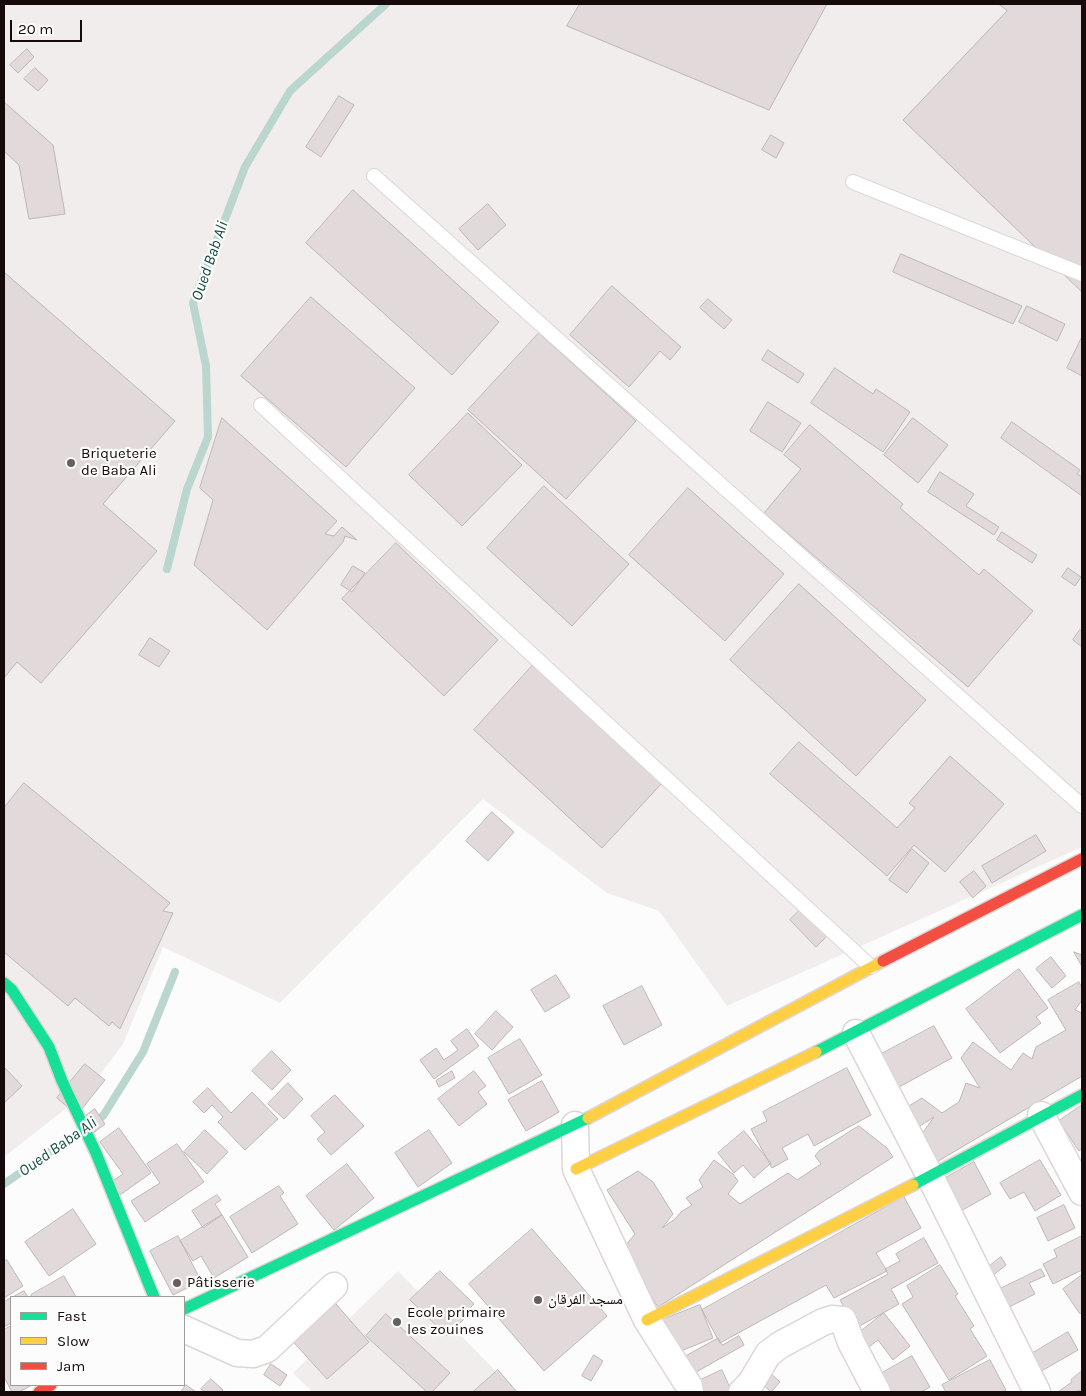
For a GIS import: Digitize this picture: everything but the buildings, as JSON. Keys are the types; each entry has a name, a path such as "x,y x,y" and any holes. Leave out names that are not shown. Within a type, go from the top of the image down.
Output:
{"street":[{"path":"185,1309 575,1125 871,967 1082,860"},
{"path":"576,1169 856,1032 1082,915"},
{"path":"4,983 12,990 49,1048 62,1081 96,1153 154,1296"},
{"path":"856,1032 1037,1392"},
{"path":"647,1320 930,1176 1041,1115 1082,1095"},
{"path":"1041,1115 1082,1192"},
{"path":"575,1125 576,1169 647,1320 689,1386 690,1392"},
{"path":"185,1329 237,1353 254,1354 267,1349 334,1286"},
{"path":"742,1392 751,1383 768,1354 797,1336 832,1319 843,1320 851,1342 877,1392"},
{"path":"38,1392 49,1386"}],"lane":[{"path":"374,176 1082,806"},
{"path":"853,182 1082,274"},
{"path":"261,405 871,967"}],"shaded area":[{"path":"4,4 1082,4 1082,847 727,1006 659,911 607,893 483,799 280,1003 163,947 123,1044 87,1092 4,1157"},
{"name":"Ecole primaire les zouines","path":"398,1271 516,1392 312,1392 293,1373"}],"waterway":[{"name":"Oued Bab Ali","path":"167,569 187,489 208,437 206,366 193,303 245,167 290,91 386,4"},
{"name":"Oued Baba Ali","path":"94,1122 103,1116 143,1052 175,972"},
{"name":"Oued Baba Ali","path":"4,1184 80,1131"}],"traffic: fast":[{"path":"816,1052 1082,915"},
{"path":"4,983 12,990 49,1047 62,1081 96,1153 154,1296"},
{"path":"913,1185 1082,1095"},
{"path":"185,1309 588,1118"}],"traffic: slow":[{"path":"588,1118 883,961"},
{"path":"576,1169 816,1052"},
{"path":"647,1320 913,1185"}],"traffic: jam":[{"path":"883,961 1082,859"},
{"path":"39,1392 49,1386"}],"place":[{"name":"Briqueterie de Baba Ali","path":"71,463"},
{"name":"Pâtisserie","path":"177,1283"},
{"name":"مسجد الفرقان","path":"538,1300"},
{"name":"Ecole primaire les zouines","path":"397,1322"}]}
